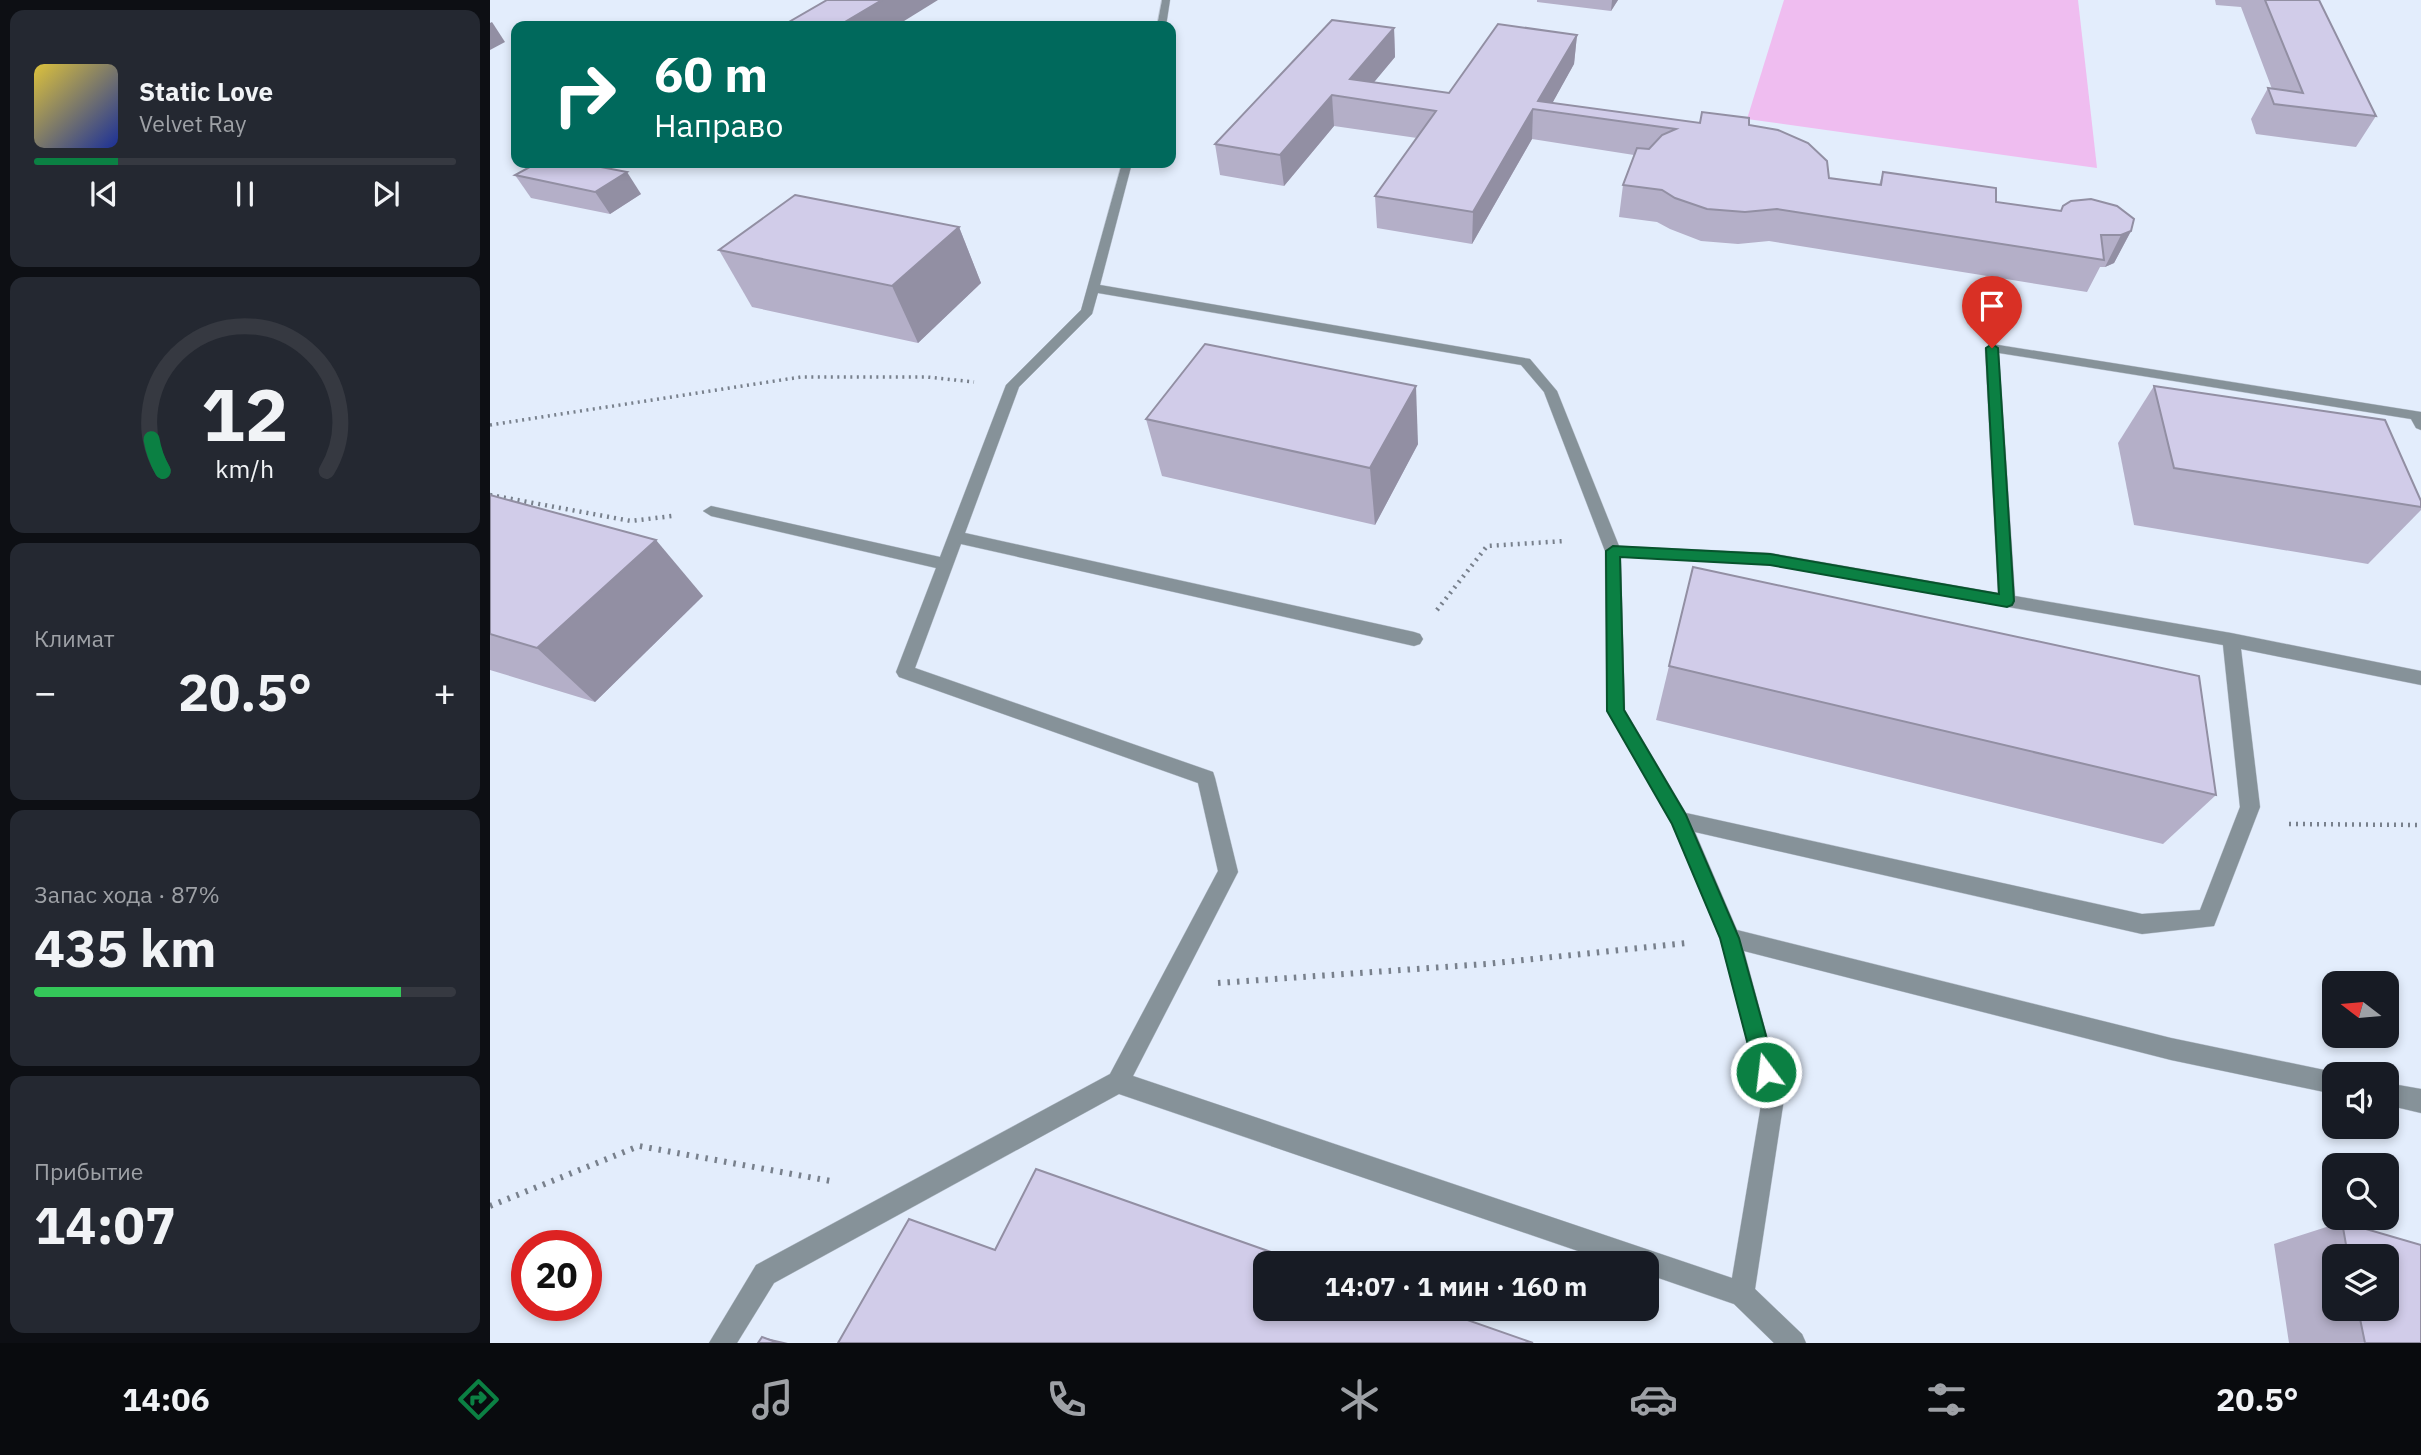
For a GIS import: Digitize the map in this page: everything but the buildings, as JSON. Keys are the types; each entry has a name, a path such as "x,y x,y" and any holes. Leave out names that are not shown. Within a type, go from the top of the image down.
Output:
{"lane":[{"path":"1162,21 1166,0"},
{"path":"722,1343 765,1274 1118,1082 1228,872 1206,778 905,672 1013,385 1087,311 1126,168"},
{"path":"1094,288 1525,362 1550,391 1610,545 1616,711 1680,820 1730,938 1773,1099 1742,1294"},
{"path":"2007,601 1992,348 2417,415 2421,425"},
{"path":"711,511 946,564"},
{"path":"956,537 1414,639"},
{"path":"1610,545 1770,559 2231,640 2421,678"},
{"path":"1680,820 2142,924 2207,919 2249,807 2231,640"},
{"path":"1730,938 2171,1049 2322,1080"},
{"path":"1118,1082 1742,1294 1793,1343"},
{"path":"2399,1096 2421,1101"}],"path":[{"path":"490,425 801,377 927,377 1013,385"},
{"path":"490,495 631,521 711,511"},
{"path":"1414,639 1487,546 1610,545"},
{"path":"2243,823 2421,825"},
{"path":"1168,987 1486,964 1730,938"},
{"path":"490,1206 639,1146 909,1195"}],"shaded area":[{"path":"1784,0 2078,0 2097,168 1747,119"}],"route":[{"path":"1766,1072 1730,938 1680,820 1616,711 1613,551 1770,559 2007,601 1992,348"}]}
